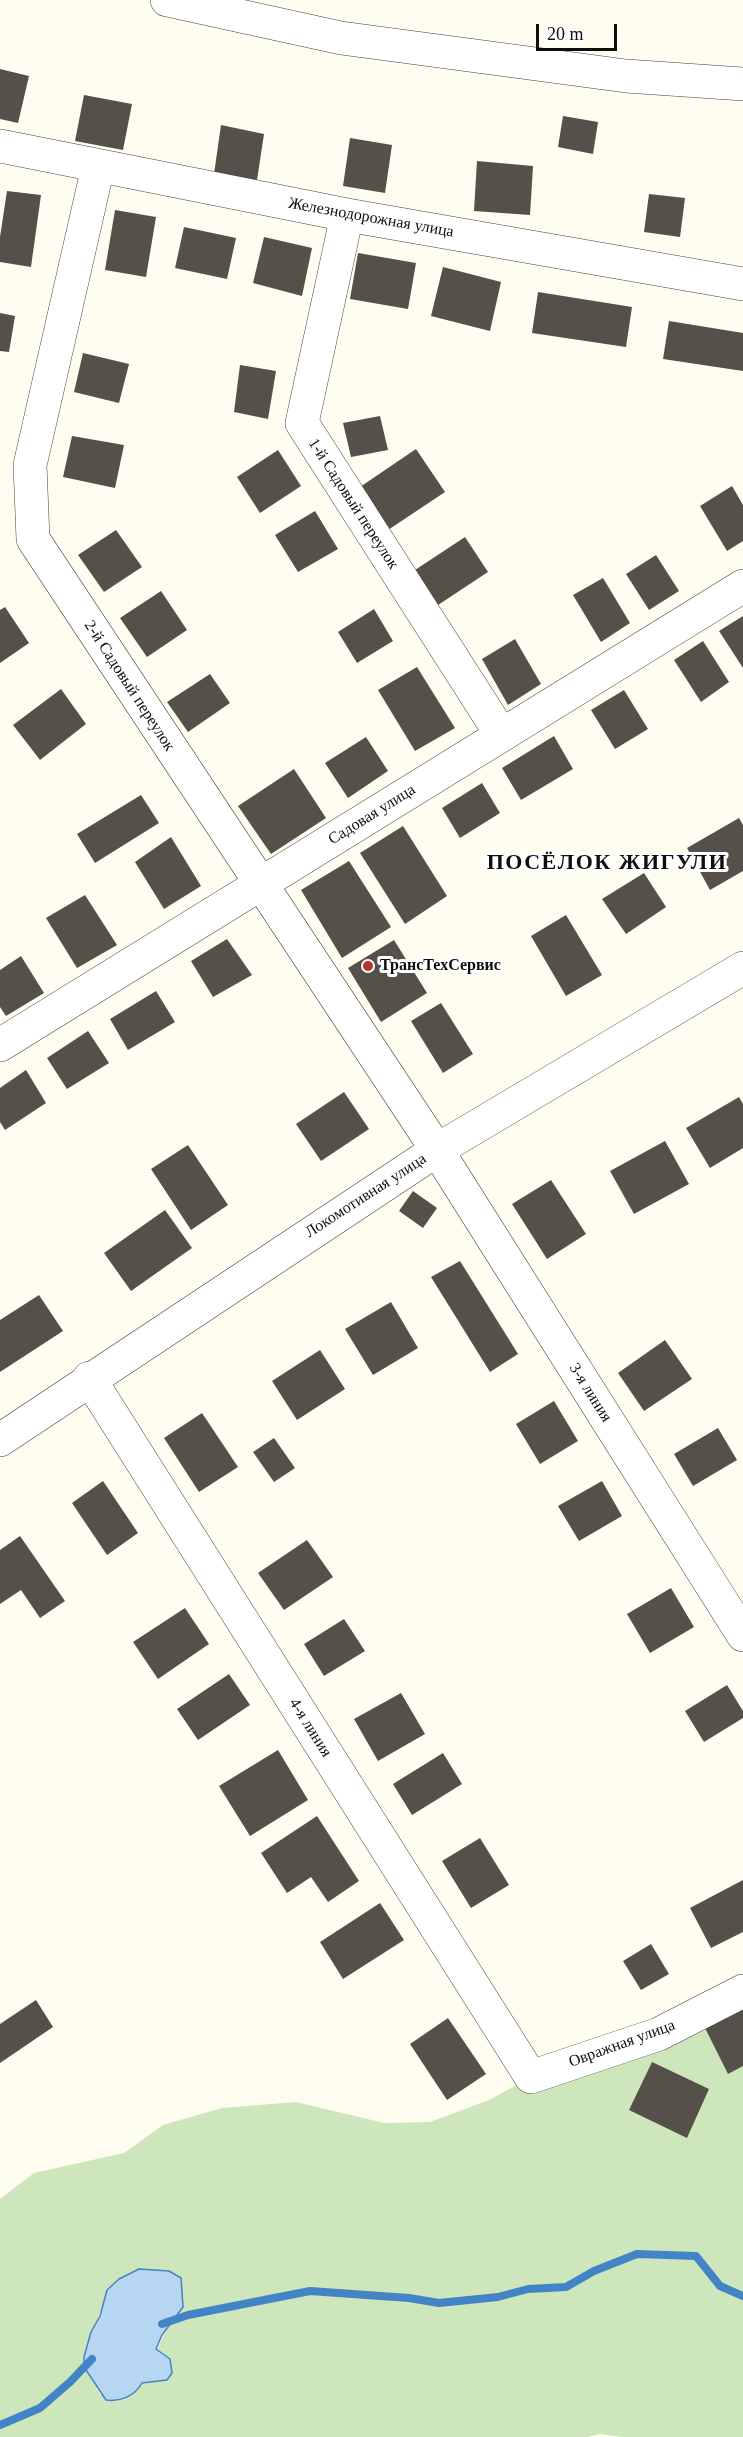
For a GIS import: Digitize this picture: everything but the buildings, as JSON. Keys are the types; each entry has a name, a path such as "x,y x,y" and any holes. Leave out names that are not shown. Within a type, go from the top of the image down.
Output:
{"street":[{"path":"167,0 341,38 626,76 743,84"},
{"name":"Железнодорожная улица","path":"0,146 347,215 743,284"},
{"name":"2-й Садовый переулок","path":"98,166 30,465 33,539 260,886 437,1150"},
{"name":"1-й Садовый переулок","path":"347,215 302,423 501,734"},
{"name":"Садовая улица","path":"0,1045 743,586"},
{"name":"Локомотивная улица","path":"0,1440 89,1378 437,1150 743,968"},
{"name":"3-я линия","path":"437,1150 743,1635"},
{"name":"4-я линия","path":"89,1378 531,2077"},
{"name":"Овражная улица","path":"531,2077 659,2034 743,1990"}],"green space":[{"path":"743,1991 743,2437 621,2437 600,2434 588,2437 0,2437 0,2199 34,2173 124,2153 163,2125 222,2108 296,2102 384,2123 430,2122 489,2100 531,2077","holes":["139,2269 183,2307 160,2342 151,2383 141,2383 100,2394 84,2367 84,2357 102,2307 116,2285"]}],"water":[{"path":"139,2269 169,2271 181,2278 183,2307 162,2335 156,2349 170,2359 172,2373 167,2380 142,2383 127,2397 106,2400 84,2367 84,2357 91,2332 100,2316 107,2290 119,2279"}],"waterway":[{"path":"162,2324 188,2315 310,2291 409,2298 439,2303 498,2297 528,2289 566,2287 594,2271 637,2254 696,2256 720,2286 743,2296"},
{"path":"0,2425 40,2408 92,2359"}],"place":[{"name":"ТрансТехСервис","path":"368,966"}],"district":[{"name":"ПОСЁЛОК ЖИГУЛИ","path":"607,863"}]}
